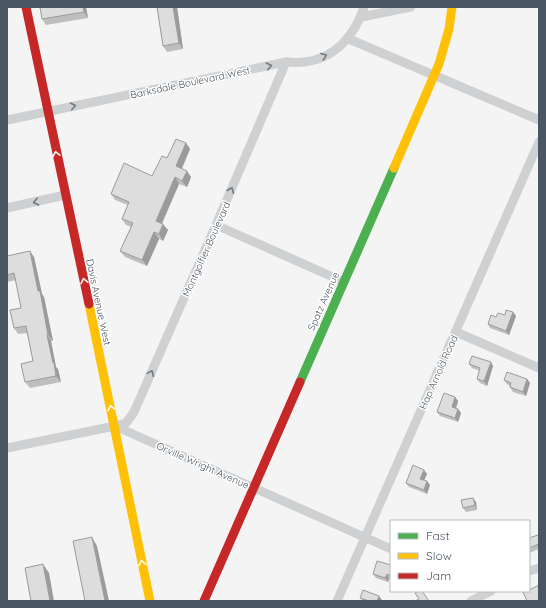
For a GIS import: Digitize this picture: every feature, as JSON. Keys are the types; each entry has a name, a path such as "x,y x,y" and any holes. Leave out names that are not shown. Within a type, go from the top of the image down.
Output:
{"street":[{"name":"Davis Avenue West","path":"26,7 115,426 150,601"},
{"name":"Barksdale Boulevard West","path":"7,120 286,62 305,62 326,56 335,51 348,39 360,20 364,7"},
{"path":"360,20 411,7"},
{"name":"Spatz Avenue","path":"204,601 434,76 446,42 452,17 452,7"},
{"path":"348,39 539,120"},
{"name":"Montgolfier Boulevard","path":"115,426 126,423 134,412 286,62"},
{"name":"Hap Arnold Road","path":"337,601 539,142"},
{"path":"7,208 65,196"},
{"path":"216,225 344,282"},
{"path":"456,332 539,368"},
{"path":"7,448 115,426"},
{"name":"Orville Wright Avenue","path":"115,426 390,548"},
{"path":"472,601 485,592"}],"building":[{"path":"40,7 83,7 84,12 42,19"},
{"path":"157,7 173,7 179,43 163,46"},
{"path":"176,139 186,143 176,166 187,171 182,181 175,177 156,221 163,224 159,234 154,232 142,260 120,251 133,223 122,219 129,202 111,194 124,163 152,176 162,156 167,158"},
{"path":"30,251 38,291 40,291 47,335 56,376 25,382 21,364 33,361 26,326 14,328 10,310 21,308 14,273 7,275 7,256"},
{"path":"506,310 513,312 506,331 488,324 491,315 496,317 498,313 505,315"},
{"path":"472,356 491,362 484,381 477,379 480,368 469,364"},
{"path":"507,372 527,379 523,392 510,387 511,383 504,380"},
{"path":"444,393 455,397 452,407 458,409 455,418 437,412"},
{"path":"413,465 424,470 420,479 427,481 424,490 406,483"},
{"path":"473,498 475,505 463,508 461,500"},
{"path":"538,535 539,544 530,548 530,538"},
{"path":"92,537 105,601 85,601 73,541"},
{"path":"377,561 390,565 390,576 387,574 385,578 373,574"},
{"path":"43,564 50,601 31,601 25,568"},
{"path":"539,585 539,601 527,601 523,592 530,592 530,590"},
{"path":"363,590 379,596 377,601 369,601 360,598"},
{"path":"423,592 429,601 415,601 419,599 415,593"}],"traffic: fast":[{"path":"300,382 394,168"}],"traffic: slow":[{"path":"394,168 439,64 449,29 452,7"},
{"path":"89,304 150,601"}],"traffic: jam":[{"path":"26,7 89,304"},
{"path":"204,601 300,382"}]}
